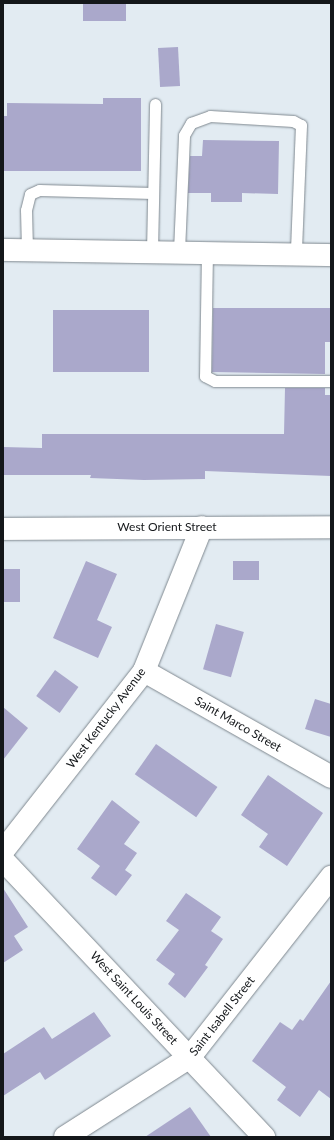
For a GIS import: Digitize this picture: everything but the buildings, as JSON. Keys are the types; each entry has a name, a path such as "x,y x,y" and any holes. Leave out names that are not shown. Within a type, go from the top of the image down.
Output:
{"street":[{"path":"3,250 296,252 331,255"},
{"name":"West Kentucky Avenue","path":"3,851 144,671 202,527"},
{"name":"West Orient Street","path":"3,529 331,527"},
{"name":"Saint Marco Street","path":"144,671 331,777"},
{"name":"West Saint Louis Street","path":"3,860 264,1137"},
{"name":"Saint Isabell Street","path":"65,1137 190,1057 331,877"}],"lane":[{"path":"152,251 155,104"},
{"path":"179,251 184,135 191,123 210,116 293,121 301,125 296,252"},
{"path":"26,250 26,210 30,194 39,190 153,193"},
{"path":"207,251 205,376 215,381 331,381"}]}
